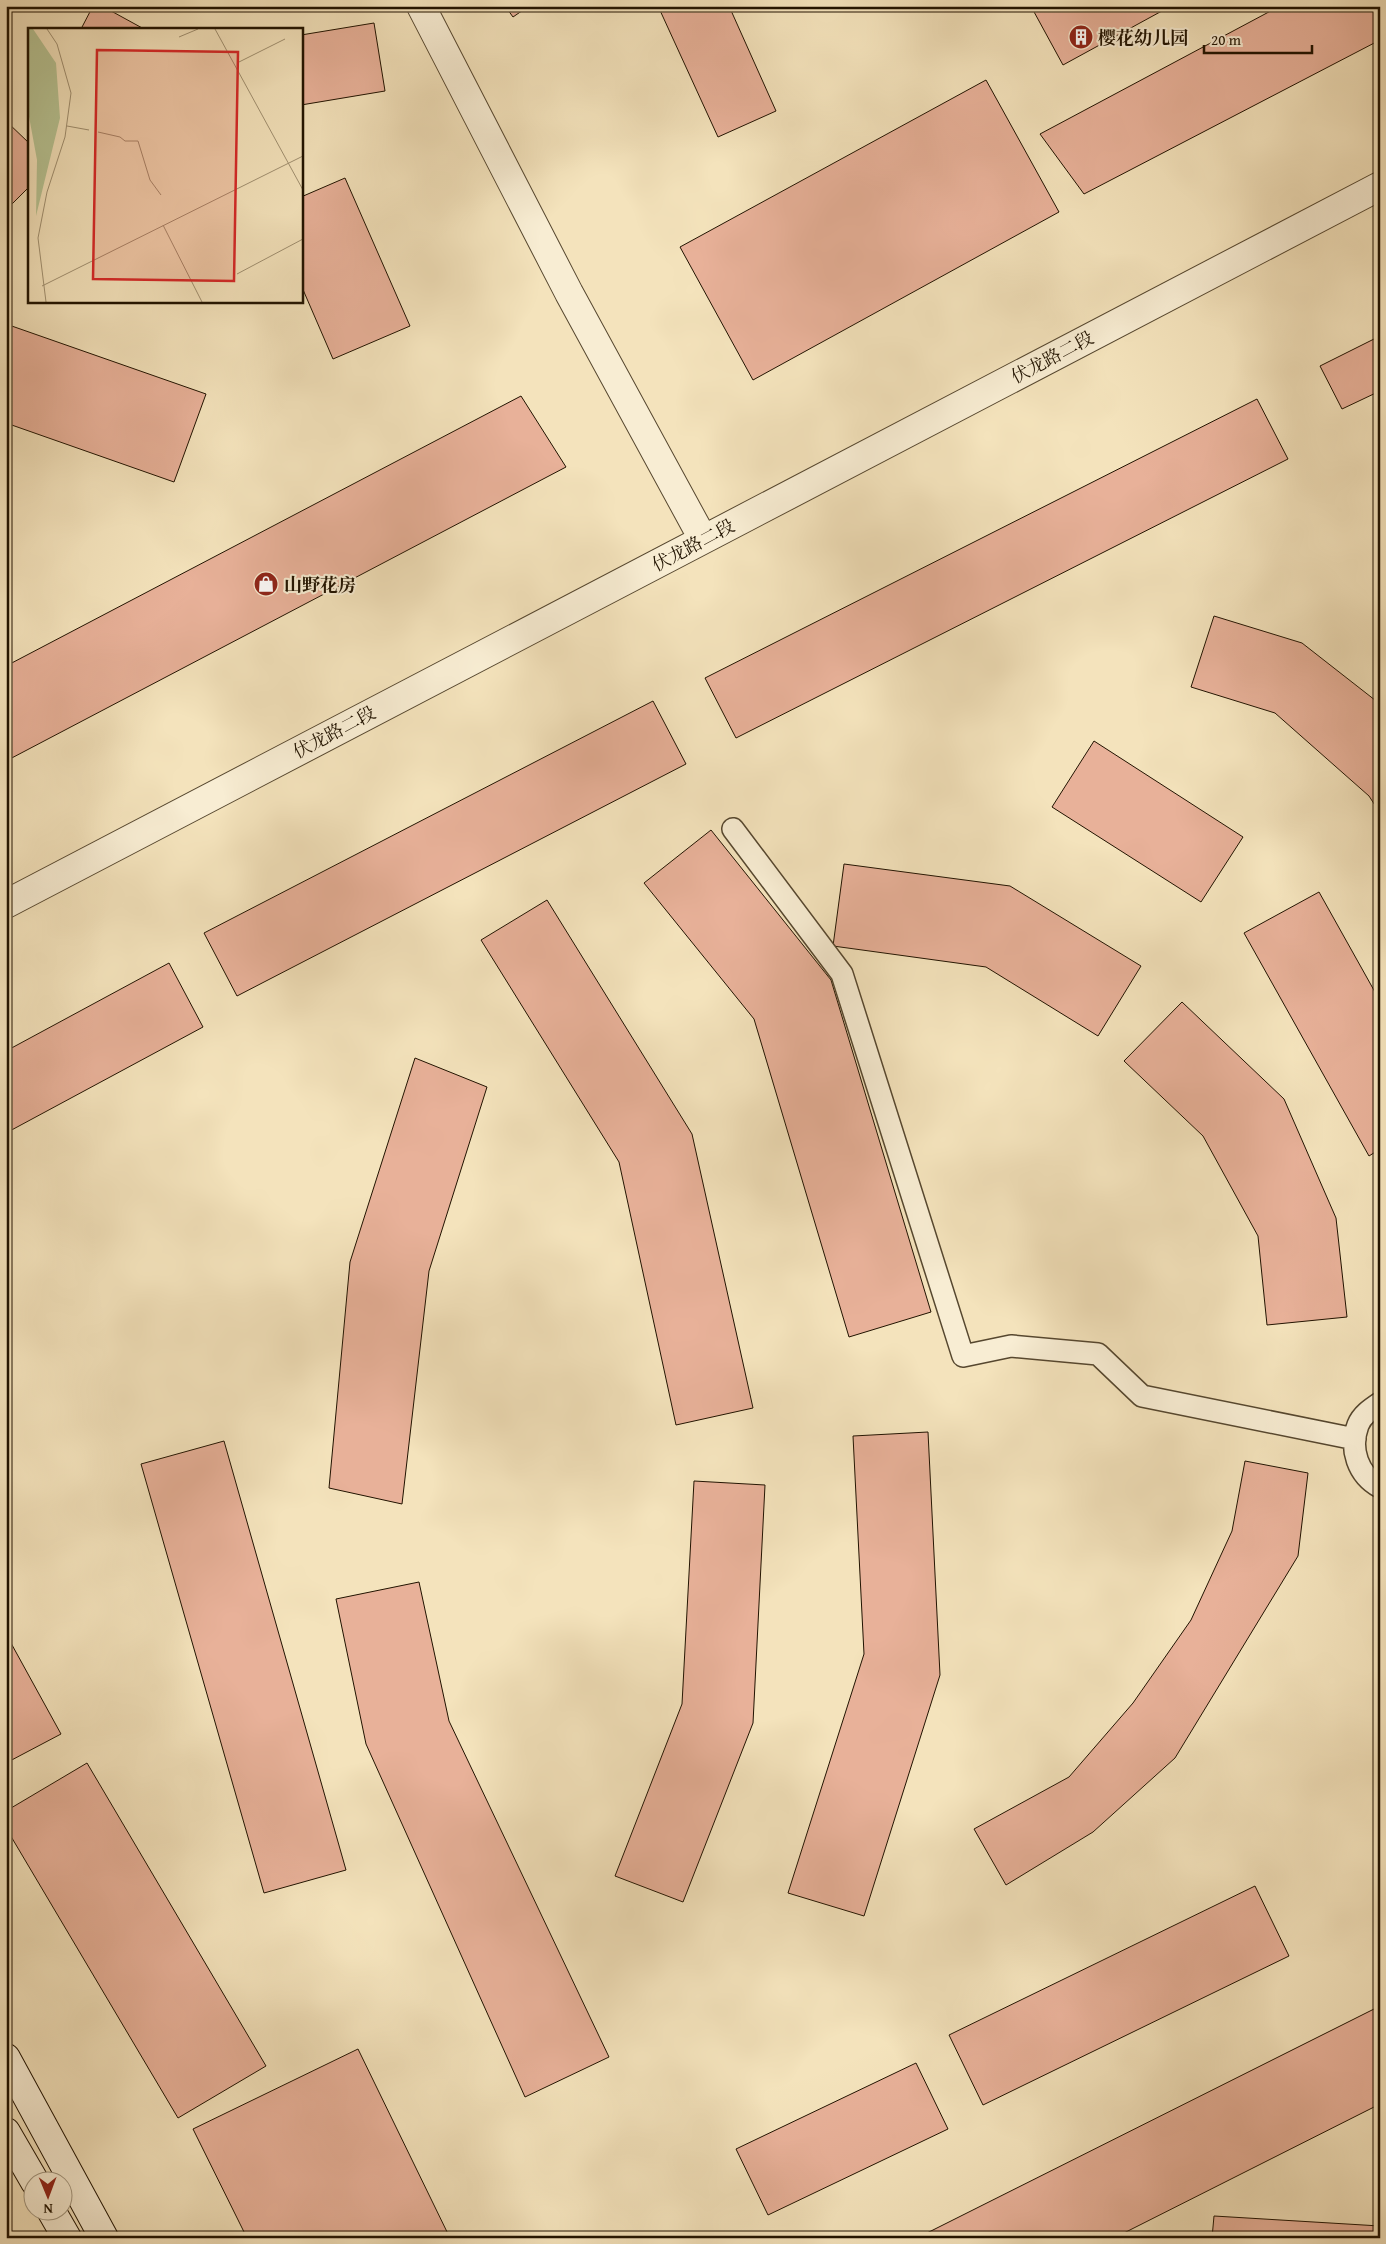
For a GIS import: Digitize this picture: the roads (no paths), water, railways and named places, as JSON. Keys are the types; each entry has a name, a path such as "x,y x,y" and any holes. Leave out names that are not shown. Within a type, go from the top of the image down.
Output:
{"street":[{"path":"421,6 569,293 703,539"},
{"name":"伏龙路二段","path":"6,904 1380,186"},
{"path":"6,2058 104,2238"},
{"path":"8,2137 28,2172"},
{"path":"58,2222 67,2238"}],"lane":[{"path":"733,830 842,974 962,1356 1011,1346 1098,1354 1142,1396 1355,1439"},
{"path":"1380,1402 1358,1424 1355,1439 1355,1456 1361,1471 1372,1483 1380,1487"}],"place":[{"name":"樱花幼儿园","path":"1081,37"},
{"name":"山野花房","path":"266,584"}]}
